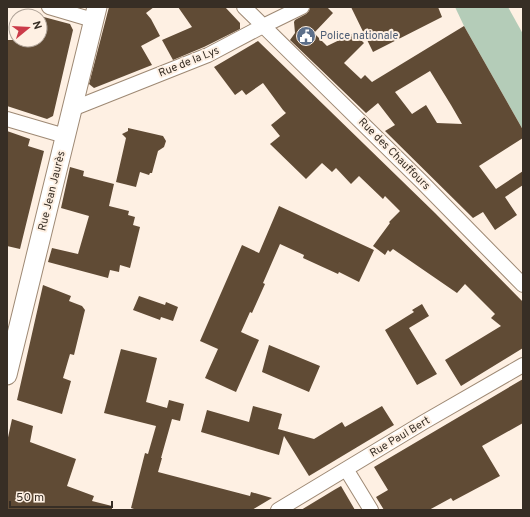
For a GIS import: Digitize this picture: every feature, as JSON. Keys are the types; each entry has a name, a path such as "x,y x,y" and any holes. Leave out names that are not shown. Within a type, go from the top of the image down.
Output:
{"main road":[{"name":"Rue Jean Jaurès","path":"7,375 95,14"}],"street":[{"path":"48,7 95,14"},
{"name":"Rue des Chauffours","path":"244,7 421,181 523,284"},
{"name":"Rue de la Lys","path":"72,109 208,55 302,7"},
{"path":"7,119 65,136"},
{"name":"Rue Paul Bert","path":"278,510 523,365"},
{"path":"346,469 371,510"}],"green space":[{"path":"455,7 508,7 523,34 523,130 464,26"}],"building":[{"path":"109,7 154,7 146,13 160,36 141,46 152,65 94,88 89,84"},
{"path":"178,7 225,7 240,23 240,29 204,47 173,60 162,40 192,27"},
{"path":"310,7 327,7 333,13 314,33 327,46 354,33 364,43 344,63 361,79 365,75 372,82 464,26 523,130 523,138 479,166 496,189 523,171 523,185 505,197 517,215 495,230 483,212 473,218 385,131 395,125 378,103 366,113 290,40 295,33 295,20 309,11","holes":["430,71 462,124 437,123 426,105 412,114 395,92"]},
{"path":"351,7 438,7 442,17 373,52"},
{"path":"48,18 70,24 73,30 53,116 47,119 7,106 7,40 8,48 48,48"},
{"path":"258,41 435,213 523,302 523,348 461,386 445,360 501,326 491,318 495,314 465,284 457,293 393,249 390,252 388,250 385,255 373,246 390,223 389,222 400,211 385,196 383,199 359,176 351,184 336,168 332,172 322,163 306,179 270,144 280,136 271,125 286,113 263,83 246,95 242,90 235,95 214,67"},
{"path":"128,128 163,136 166,141 164,147 158,151 152,173 149,175 140,172 136,187 116,182 126,138 122,134 128,131"},
{"path":"7,131 30,139 28,146 44,151 20,249 7,246"},
{"path":"70,167 84,171 83,176 114,184 109,206 129,211 128,215 135,217 133,225 140,227 130,268 120,265 119,272 110,270 108,278 48,262 52,248 78,254 89,216 61,208"},
{"path":"279,206 374,250 359,282 339,272 338,274 303,258 304,255 280,244 263,283 265,284 252,313 250,312 241,332 259,340 236,392 205,378 218,349 200,341 242,245 259,253"},
{"path":"43,285 71,296 69,301 82,306 85,310 74,355 70,354 63,378 71,381 62,414 17,400"},
{"path":"139,296 165,305 166,302 178,307 173,321 161,317 160,320 133,310"},
{"path":"422,304 429,316 409,328 437,374 417,385 385,330 414,312 412,310"},
{"path":"269,345 320,366 309,392 262,372"},
{"path":"121,349 157,358 146,402 167,408 169,400 184,404 180,421 172,419 158,472 250,496 251,492 272,498 252,510 137,510 131,508 145,453 148,454 156,426 104,413"},
{"path":"523,379 523,423 482,446 500,476 453,501 451,498 429,510 384,510 376,497 388,490 374,467"},
{"path":"253,406 282,414 278,429 314,439 342,422 345,427 382,406 394,425 309,476 284,436 279,455 201,432 207,410 249,422"},
{"path":"12,419 33,426 30,442 76,459 67,486 94,496 92,501 112,506 112,510 7,510 7,442"},
{"path":"341,486 355,510 301,510 334,490"}],"place":[{"name":"Police nationale","path":"306,36"}]}
